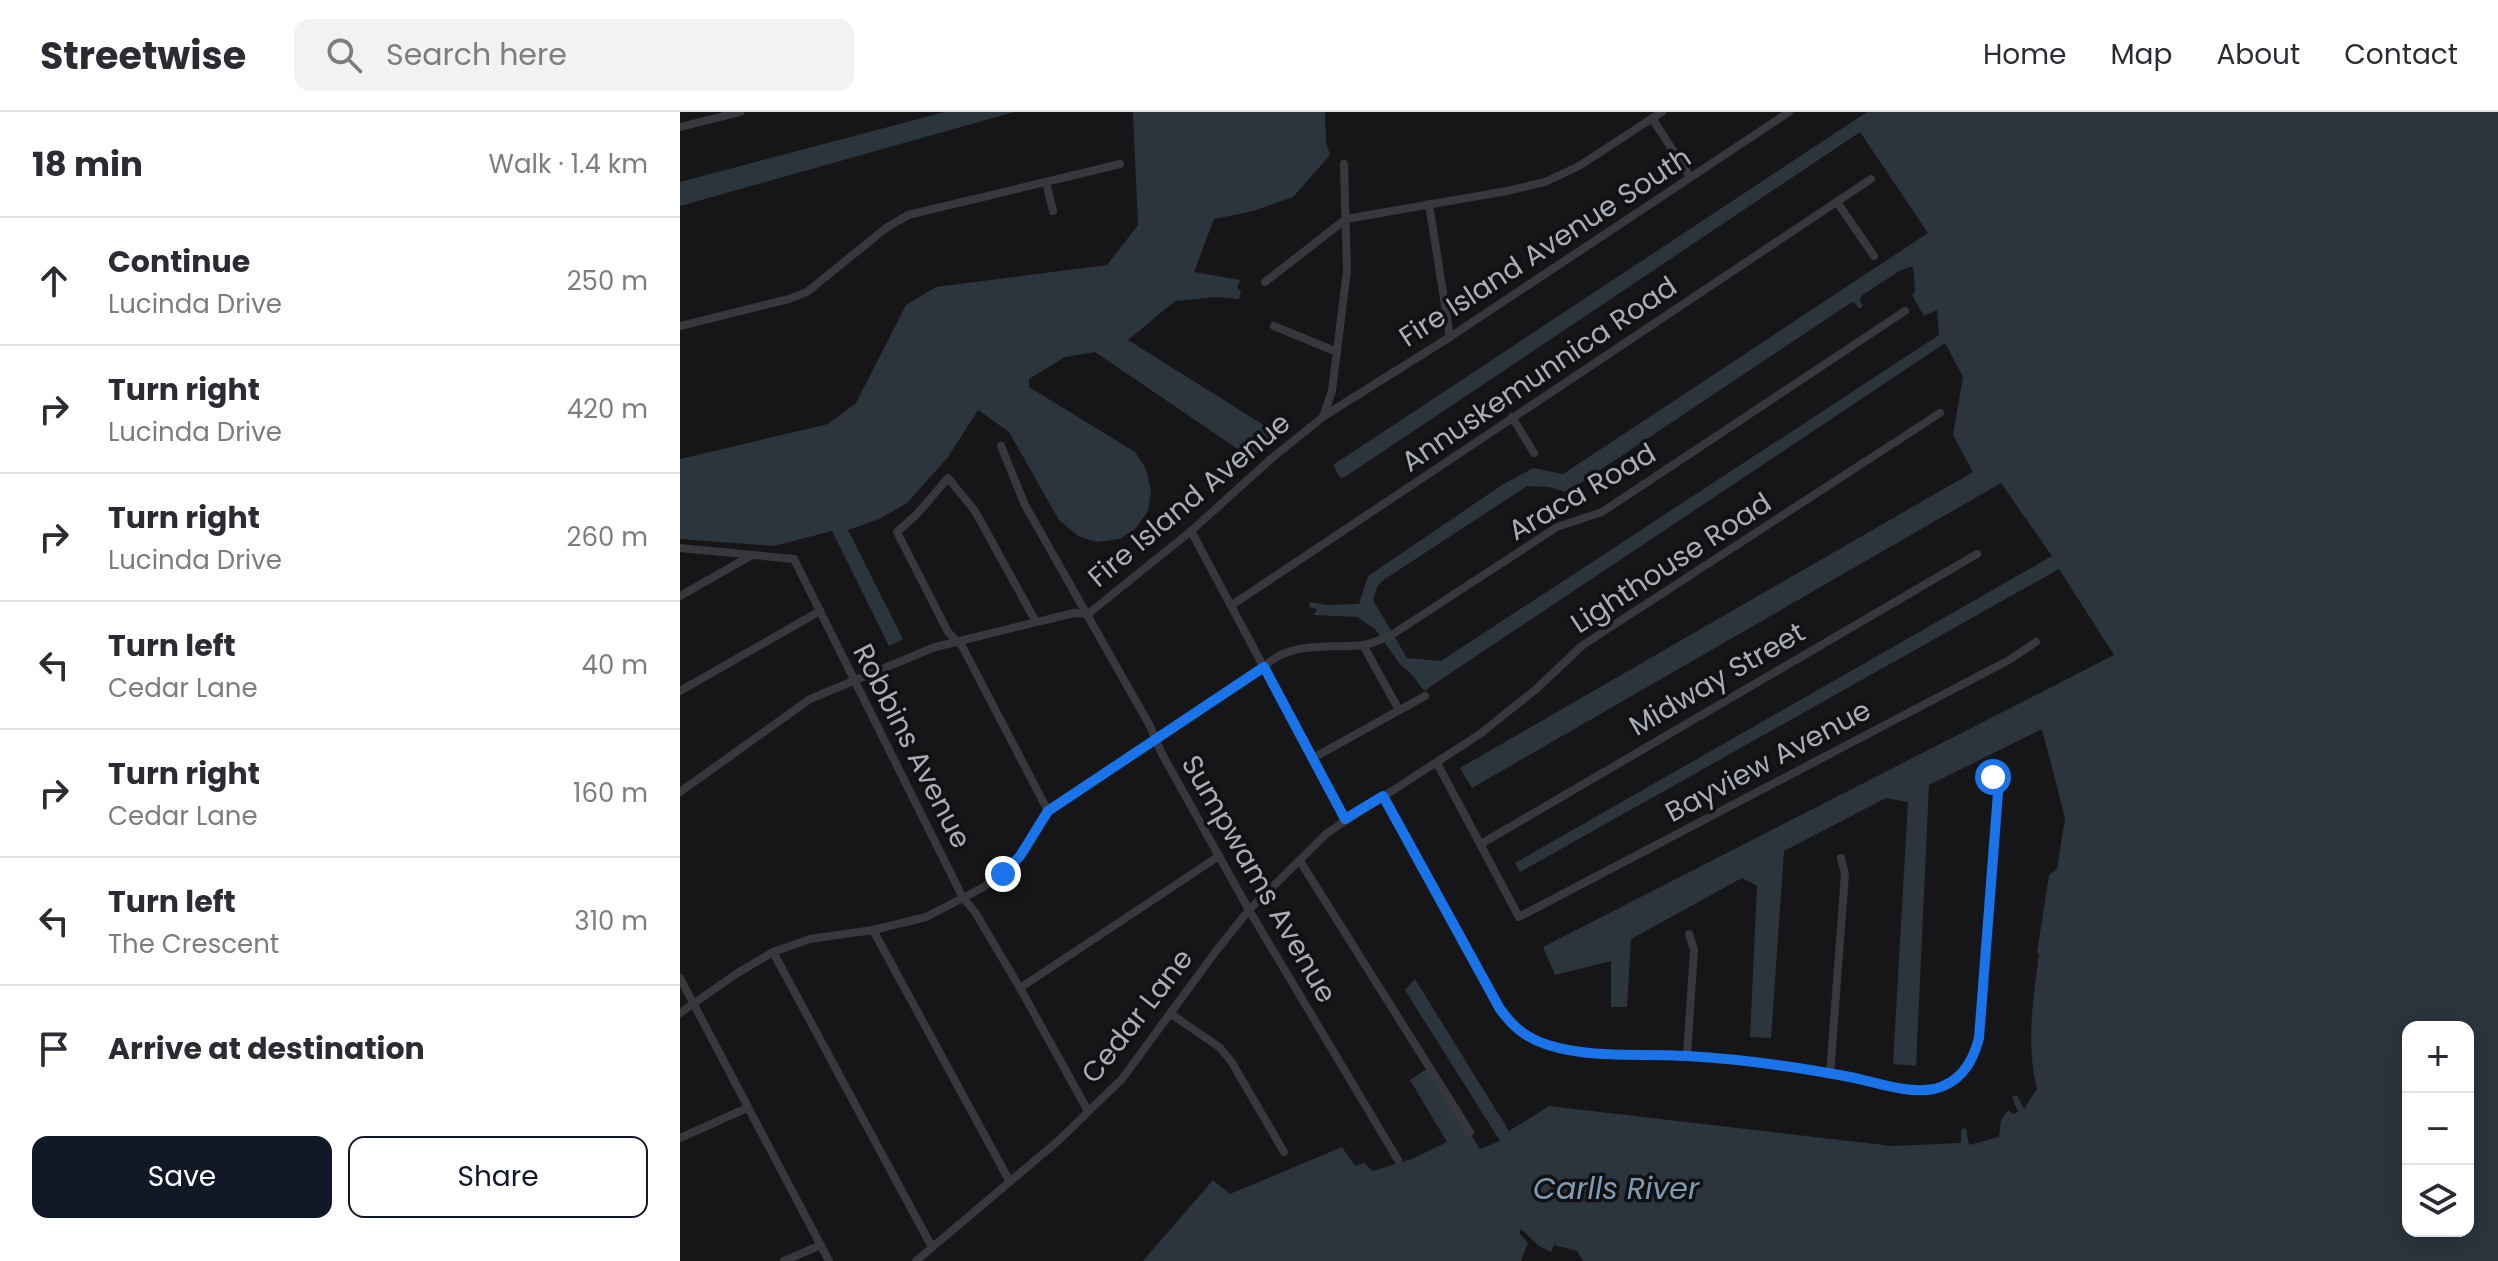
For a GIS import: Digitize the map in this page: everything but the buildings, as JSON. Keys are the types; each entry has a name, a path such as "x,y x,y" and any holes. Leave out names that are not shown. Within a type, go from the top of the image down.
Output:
{"street":[{"path":"680,127 740,112"},
{"path":"1265,282 1346,219 1545,182 1579,166 1662,112"},
{"name":"Fire Island Avenue South","path":"1323,417 1450,337 1783,114"},
{"path":"1652,118 1690,177"},
{"path":"680,326 807,292 886,228 908,215 1120,164"},
{"name":"Fire Island Avenue","path":"680,792 810,699 935,647 1074,613 1088,614 1191,531 1323,417 1332,391 1347,271 1344,164"},
{"name":"Annuskemunnica Road","path":"1232,605 1871,179"},
{"path":"1046,182 1053,211"},
{"path":"1837,202 1874,256"},
{"path":"1429,204 1450,337"},
{"name":"Araca Road","path":"1048,811 1271,660 1299,649 1321,645 1363,645 1393,634 1557,527 1602,512 1905,311"},
{"path":"1274,326 1337,352"},
{"name":"Lighthouse Road","path":"1437,763 1510,711 1583,645 1940,413"},
{"path":"1512,417 1534,453"},
{"name":"Sumpwams Avenue","path":"1001,446 1025,505 1088,614 1161,752 1249,910 1398,1160"},
{"path":"680,1013 773,952 810,939 873,930 926,917 963,898 1003,874 1020,856 1048,811 962,646 948,632 897,532 948,478 975,511 1036,622"},
{"path":"1191,531 1345,819"},
{"path":"680,548 753,555"},
{"name":"Midway Street","path":"1481,844 1977,554"},
{"path":"680,596 753,555"},
{"name":"Robbins Avenue","path":"753,555 794,559 963,898 975,912 1020,988 1088,1111"},
{"path":"680,691 820,611"},
{"name":"Bayview Avenue","path":"1481,844 1519,917 2009,660 2036,642"},
{"path":"1363,645 1399,710"},
{"path":"1313,758 1425,696"},
{"path":"1437,763 1481,844"},
{"name":"Cedar Lane","path":"916,1261 1058,1141 1122,1079 1249,910 1327,833 1437,763"},
{"path":"1383,796 1493,997 1513,1027 1527,1036 1570,1050 1600,1054 1687,1056 1830,1074 1920,1091 1951,1083 1974,1056 1979,1038 1998,793 1993,777"},
{"path":"1020,988 1219,856"},
{"path":"1830,1074 1845,874 1841,858"},
{"path":"1300,861 1470,1132"},
{"path":"873,930 1010,1182"},
{"path":"1687,1056 1694,950 1689,934"},
{"path":"773,952 932,1247"},
{"path":"680,978 829,1261"},
{"path":"1171,1014 1219,1047 1231,1061 1284,1152"},
{"path":"680,1138 747,1108"},
{"path":"784,1261 821,1245"}],"water":[{"path":"945,112 1014,112 680,206 680,182"},
{"path":"1133,112 1325,112 1326,142 1330,155 1293,197 1253,211 1214,219 1194,272 1240,280 1237,288 1241,291 1239,299 1216,297 1175,301 1128,340 1278,434 1251,458 1095,352 1065,357 1029,379 1029,387 1135,452 1146,469 1151,491 1148,511 1136,528 1120,539 1096,542 1078,536 1059,520 1009,432 978,410 948,457 907,503 879,519 848,530 903,639 889,646 832,531 774,546 680,539 680,459 828,424 856,403 906,305 936,287 1107,265 1138,225"},
{"name":"Carlls River","path":"1867,112 2498,112 2498,1261 1583,1261 1577,1251 1554,1245 1551,1252 1539,1246 1521,1229 1519,1233 1528,1243 1521,1261 1143,1261 1213,1180 1230,1194 1342,1147 1355,1166 1364,1163 1373,1171 1412,1159 1447,1142 1410,1080 1428,1068 1480,1149 1500,1141 1405,990 1415,979 1509,1131 1549,1106 1892,1146 1961,1143 1961,1129 1966,1128 1969,1145 1999,1137 2001,1120 2008,1110 2013,1114 2018,1112 2012,1097 2017,1095 2024,1109 2037,1089 2031,1039 2037,953 2049,875 2057,869 2065,818 2042,729 1929,785 1916,1066 1893,1064 1908,802 1886,798 1784,851 1771,1038 1750,1037 1757,886 1742,878 1631,939 1627,1007 1611,1007 1611,961 1555,975 1543,947 2114,655 2059,569 1520,872 1515,863 2052,556 2001,483 1472,788 1460,768 1973,472 1953,435 1963,377 1945,343 1424,691 1375,629 1357,617 1314,615 1317,609 1309,607 1310,602 1359,604 1368,576 1502,485 1533,468 1563,474 1928,233 1860,132 1340,478 1333,465","holes":["1913,266 1915,291 1912,295 1924,316 1937,310 1939,335 1441,661 1407,658 1373,600 1382,581 1527,486 1566,492 1575,487 1852,302 1859,309 1863,306 1861,296 1901,270"]}],"route":[{"path":"1003,874 1035,836 1048,811 1264,667 1345,819 1383,796 1500,1009 1513,1027 1546,1044 1570,1050 1744,1062 1920,1091 1951,1083 1974,1056 1979,1038 1998,793 1993,777"}]}
